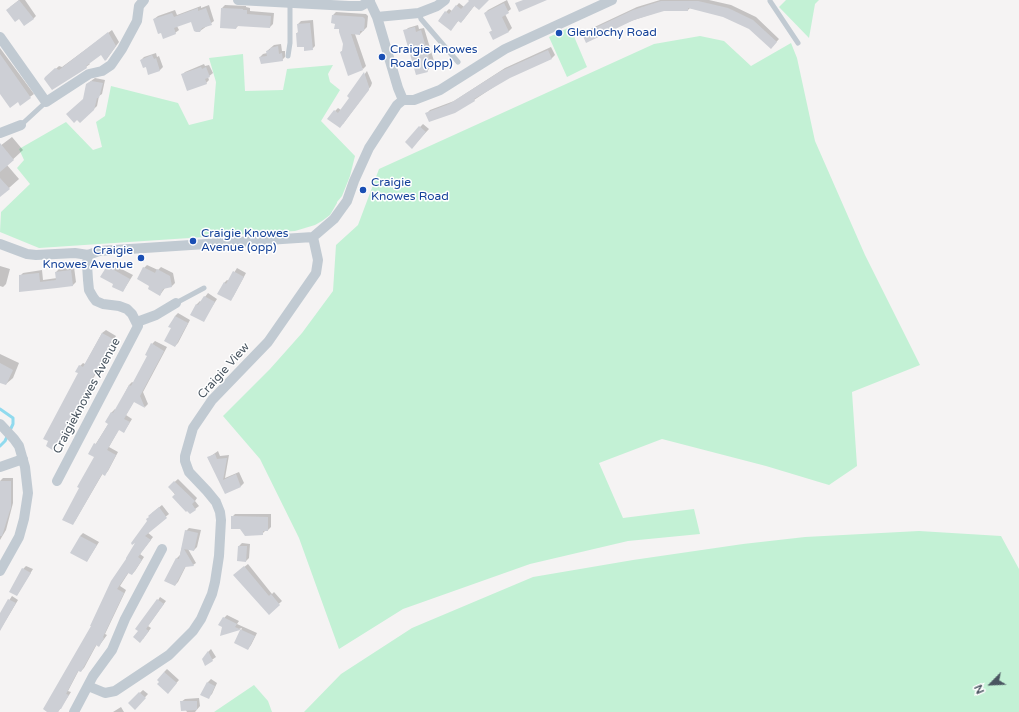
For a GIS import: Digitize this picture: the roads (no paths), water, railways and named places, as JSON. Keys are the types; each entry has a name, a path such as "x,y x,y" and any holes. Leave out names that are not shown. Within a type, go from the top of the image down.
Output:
{"street":[{"path":"0,37 46,102 89,74 102,71 111,66 137,21 139,6 144,0"},
{"path":"238,0 349,6 361,6 370,1 377,17 403,100"},
{"path":"377,17 419,13 437,6 445,0"},
{"path":"0,244 27,254 75,253 88,255 99,251 313,237 334,219 347,201 354,181 369,148 397,105 403,100 414,100 440,90 506,49 612,0"},
{"path":"0,133 21,125"},
{"name":"Craigie View","path":"88,686 105,693 116,691 169,655 194,631 201,619 212,594 215,582 221,520 216,502 189,472 185,462 185,456 193,428 212,400 268,342 316,273 318,260 313,237"},
{"path":"88,255 87,264 89,290 96,301 127,309 137,322 156,315 176,303"},
{"name":"Craigieknowes Avenue","path":"56,481 136,330 138,326 137,322"},
{"path":"0,571 19,538 28,493 23,459 16,441 1,425"},
{"path":"0,468 23,459"},
{"path":"74,712 93,676 112,650 125,619 162,549"}],"lane":[{"path":"770,0 798,43"},
{"path":"288,56 290,43 290,3"},
{"path":"419,13 421,19 458,62"},
{"path":"21,125 46,102"},
{"path":"176,303 204,288"}],"waterway":[{"path":"0,409 13,418 13,424 5,441 0,446"}],"place":[{"name":"Glenlochy Road","path":"559,33"},
{"name":"Craigie Knowes Road (opp)","path":"382,57"},
{"name":"Craigie Knowes Road","path":"363,190"},
{"name":"Craigie Knowes Avenue (opp)","path":"193,241"},
{"name":"Craigie Knowes Avenue","path":"141,258"}]}
